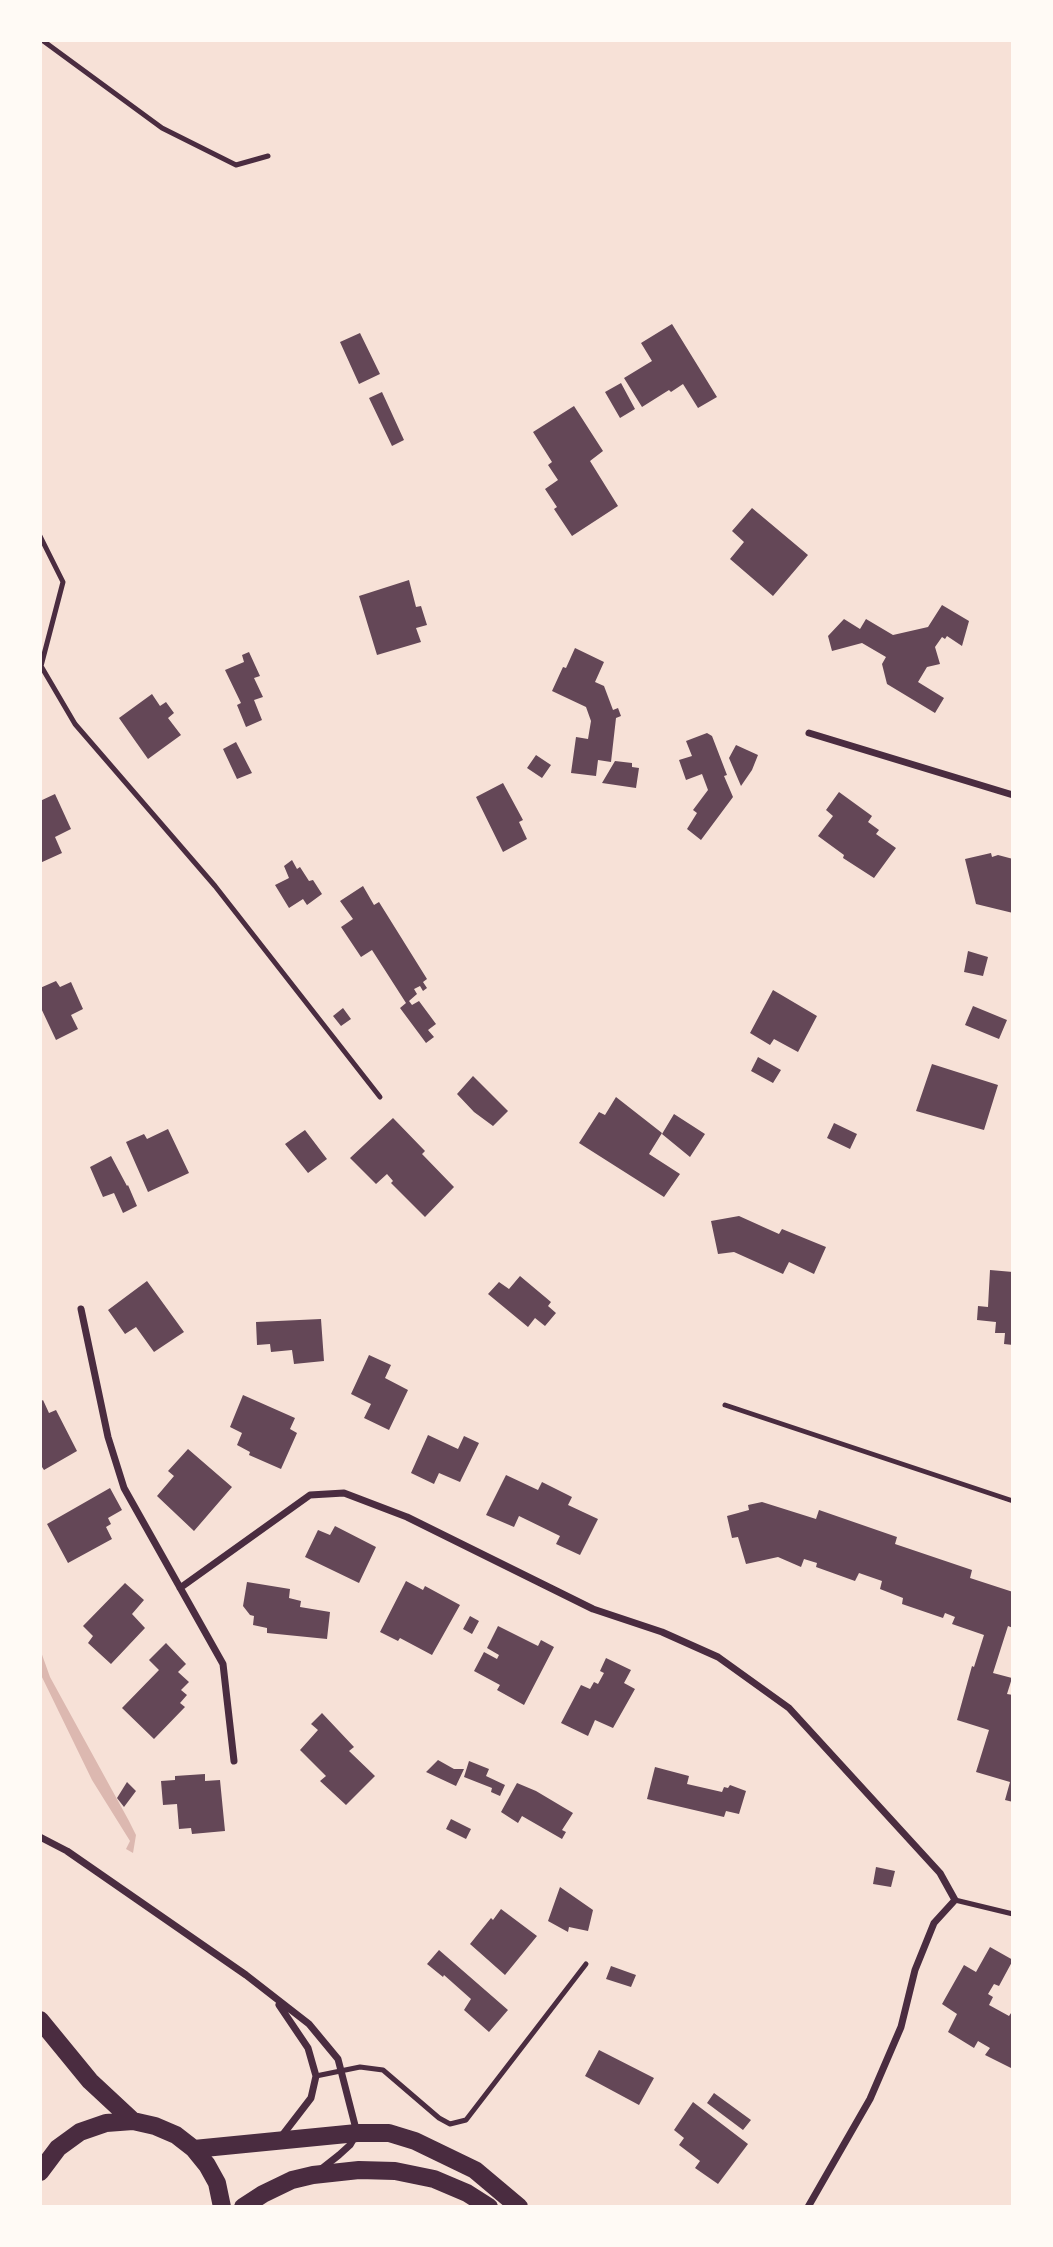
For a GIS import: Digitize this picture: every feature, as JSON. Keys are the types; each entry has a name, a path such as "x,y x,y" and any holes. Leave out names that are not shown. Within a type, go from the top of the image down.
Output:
{"main road":[{"path":"40,2020 90,2081 133,2121"},
{"path":"41,2169 58,2148 80,2132 106,2123 133,2121 166,2130 194,2149 217,2183 222,2207"},
{"path":"194,2149 357,2133 389,2133 448,2155 475,2170 519,2207"},
{"path":"243,2207 292,2180 359,2170 395,2171 434,2179 467,2193 489,2207"}],"street":[{"path":"809,733 1013,795"},
{"path":"81,1309 108,1437 124,1488 223,1664 233,1761"},
{"path":"180,1588 310,1495 344,1493 407,1517 593,1609 662,1632 718,1657 789,1708 940,1873 955,1900 934,1923 915,1970 901,2027 870,2099 808,2207"},
{"path":"40,1837 67,1851 246,1975 309,2024 338,2059 357,2133 350,2145 313,2175"},
{"path":"275,1998 308,2048 316,2076 311,2098 279,2140"}],"lane":[{"path":"42,40 162,128 236,165 268,156"},
{"path":"40,537 63,582 41,666 75,724 215,886 380,1097"},
{"path":"726,1405 1013,1501"},
{"path":"955,1900 1013,1914"},
{"path":"316,2076 360,2067 383,2070 439,2118 450,2124 466,2120 586,1964"}],"shaded area":[{"path":"40,1649 50,1677 136,1835 133,1853 126,1849 130,1841 92,1780 40,1673"}],"building":[{"path":"672,324 717,397 698,408 683,384 642,407 624,378 652,361 641,343"},
{"path":"360,333 380,374 359,384 340,342"},
{"path":"621,383 635,409 620,418 605,392"},
{"path":"382,392 404,440 392,446 369,398"},
{"path":"574,406 603,451 590,461 618,506 572,536 554,509 557,507 545,489 558,480 548,465 552,462 533,432"},
{"path":"752,508 808,555 773,596 730,559 744,542 732,531"},
{"path":"409,580 416,607 421,606 427,625 416,628 421,642 377,655 359,596"},
{"path":"942,605 969,621 962,646 947,636 945,639 942,637 935,647 940,664 927,667 918,682 944,698 935,713 887,684 882,664 886,657 862,643 832,651 828,636 844,619 860,629 866,619 893,635 928,627"},
{"path":"575,648 604,662 595,682 604,686 613,710 618,708 621,716 616,718 611,762 598,760 596,776 571,773 576,737 588,739 591,721 586,707 552,691"},
{"path":"249,652 260,676 254,678 263,697 254,700 262,720 246,727 237,705 241,703 225,670 244,662 242,655"},
{"path":"152,694 160,706 166,702 174,713 168,718 181,735 148,759 119,718"},
{"path":"707,733 712,736 733,797 701,840 687,829 697,813 693,810 708,790 702,774 686,780 679,760 692,756 686,741"},
{"path":"236,742 252,773 237,779 223,749"},
{"path":"736,745 758,755 741,786 729,758"},
{"path":"536,755 551,765 542,778 527,768"},
{"path":"615,761 632,763 632,767 639,768 636,788 602,783"},
{"path":"503,783 523,820 519,822 527,839 503,852 476,797"},
{"path":"839,792 872,816 868,822 879,830 876,834 896,848 874,878 843,858 844,855 818,836 833,816 826,810"},
{"path":"55,794 71,829 55,837 62,853 40,863 40,801"},
{"path":"991,853 992,857 998,855 1013,859 1013,913 976,904 965,859"},
{"path":"292,860 309,881 313,880 322,894 307,905 303,899 289,908 275,885 289,878 284,866"},
{"path":"363,886 374,905 379,902 427,979 423,982 427,988 423,991 420,986 414,989 417,994 409,1001 412,1005 419,1001 436,1024 428,1030 434,1037 426,1043 400,1008 406,1003 372,950 361,957 341,927 353,919 340,901"},
{"path":"968,951 988,957 983,976 964,972"},
{"path":"56,981 60,987 71,982 83,1009 71,1015 78,1029 56,1040 40,1006 40,988"},
{"path":"773,990 817,1016 798,1052 774,1039 770,1045 750,1033"},
{"path":"973,1006 1007,1020 999,1039 965,1025"},
{"path":"343,1008 351,1019 341,1026 333,1016"},
{"path":"758,1057 781,1070 773,1083 751,1071"},
{"path":"932,1064 998,1085 984,1130 916,1111"},
{"path":"473,1076 508,1111 493,1126 474,1112 457,1094"},
{"path":"616,1097 662,1133 649,1154 680,1174 664,1197 579,1143 599,1112 605,1115"},
{"path":"674,1114 705,1134 690,1157 662,1134"},
{"path":"393,1118 425,1151 422,1154 454,1187 425,1217 391,1183 393,1181 387,1174 376,1184 350,1158"},
{"path":"834,1123 857,1134 850,1149 827,1138"},
{"path":"168,1129 189,1173 148,1192 126,1142 144,1134 147,1139"},
{"path":"305,1130 327,1159 308,1173 285,1144"},
{"path":"111,1156 137,1206 123,1213 114,1193 103,1197 90,1167"},
{"path":"739,1216 779,1234 782,1229 826,1247 814,1274 789,1262 783,1274 734,1252 718,1254 711,1221"},
{"path":"990,1270 1013,1272 1013,1345 1004,1344 1005,1333 995,1333 996,1322 977,1320 978,1306 988,1307"},
{"path":"520,1276 551,1302 548,1306 556,1313 545,1326 535,1318 528,1327 488,1294 499,1282 509,1289"},
{"path":"147,1281 184,1332 154,1352 136,1327 125,1334 108,1310"},
{"path":"321,1319 324,1361 294,1364 292,1350 271,1352 270,1344 257,1345 256,1322"},
{"path":"369,1355 391,1365 385,1378 408,1390 389,1430 364,1418 371,1404 351,1394"},
{"path":"243,1395 295,1418 290,1429 297,1433 281,1469 249,1455 250,1452 237,1445 242,1433 230,1427"},
{"path":"43,1400 49,1413 56,1410 77,1451 44,1470 40,1464 40,1402"},
{"path":"428,1435 458,1449 464,1436 479,1443 460,1482 439,1473 434,1484 411,1473"},
{"path":"188,1449 232,1487 194,1531 157,1496 174,1476 168,1471"},
{"path":"506,1475 538,1490 542,1482 572,1497 568,1505 598,1519 580,1555 556,1544 560,1536 519,1516 514,1527 486,1515"},
{"path":"110,1488 122,1510 108,1518 111,1524 106,1527 112,1539 68,1563 47,1524"},
{"path":"762,1502 816,1519 819,1510 897,1537 895,1544 972,1570 970,1578 1013,1592 1013,1628 1008,1626 993,1673 1012,1678 1007,1694 1013,1695 1013,1802 1005,1800 1010,1782 976,1772 989,1730 957,1720 984,1635 952,1624 955,1617 945,1613 943,1618 902,1604 903,1598 880,1589 882,1581 859,1573 855,1581 816,1567 817,1563 804,1559 801,1567 778,1557 746,1564 738,1537 732,1538 727,1516 749,1510 748,1505"},
{"path":"335,1526 376,1547 359,1583 305,1557 318,1530 330,1535"},
{"path":"406,1581 423,1590 425,1586 460,1605 432,1655 400,1638 398,1641 380,1632"},
{"path":"247,1582 290,1589 289,1598 301,1601 300,1607 330,1612 327,1639 267,1633 267,1628 253,1625 254,1616 243,1606"},
{"path":"125,1583 144,1600 132,1614 145,1628 111,1664 88,1643 93,1636 83,1626"},
{"path":"470,1616 479,1621 472,1634 463,1629"},
{"path":"498,1626 538,1646 541,1640 554,1647 524,1705 497,1690 500,1685 474,1671 484,1652 497,1659 499,1655 487,1648"},
{"path":"166,1643 186,1664 178,1672 189,1682 181,1690 187,1695 180,1703 185,1707 154,1739 122,1708 159,1670 149,1660"},
{"path":"606,1658 631,1670 624,1683 635,1689 613,1728 595,1720 588,1736 561,1723 581,1685 590,1689 594,1682 598,1684 604,1673 600,1671"},
{"path":"322,1713 354,1747 349,1751 375,1776 346,1805 320,1781 326,1776 300,1750 318,1730 311,1724"},
{"path":"438,1760 454,1769 464,1769 456,1786 426,1772"},
{"path":"469,1761 489,1769 486,1776 505,1785 500,1796 491,1792 492,1788 464,1777"},
{"path":"655,1767 689,1776 687,1784 722,1792 724,1787 728,1788 730,1785 746,1791 739,1814 726,1811 724,1817 647,1799"},
{"path":"205,1774 205,1781 220,1780 225,1831 192,1834 191,1828 179,1829 177,1804 163,1805 161,1781 175,1780 175,1776"},
{"path":"127,1782 136,1791 124,1807 117,1798"},
{"path":"517,1783 573,1813 562,1830 566,1832 562,1839 522,1816 518,1823 501,1812"},
{"path":"451,1819 471,1829 466,1839 446,1829"},
{"path":"876,1867 895,1871 891,1887 873,1884"},
{"path":"560,1887 593,1910 588,1931 569,1927 568,1932 548,1921"},
{"path":"501,1909 537,1936 505,1975 470,1944"},
{"path":"990,1947 1013,1960 999,1986 994,1984 988,1994 993,1997 989,2005 1009,2016 1013,2010 1013,2069 985,2055 990,2048 978,2041 974,2048 948,2032 957,2014 942,2004 964,1965 976,1972"},
{"path":"439,1950 508,2010 489,2032 464,2010 471,1999 427,1964"},
{"path":"611,1966 636,1975 631,1987 606,1979"},
{"path":"599,2050 654,2078 639,2105 585,2076"},
{"path":"714,2093 751,2120 743,2130 707,2103"},
{"path":"693,2102 748,2144 718,2184 695,2168 700,2161 679,2145 684,2138 674,2130"}]}
